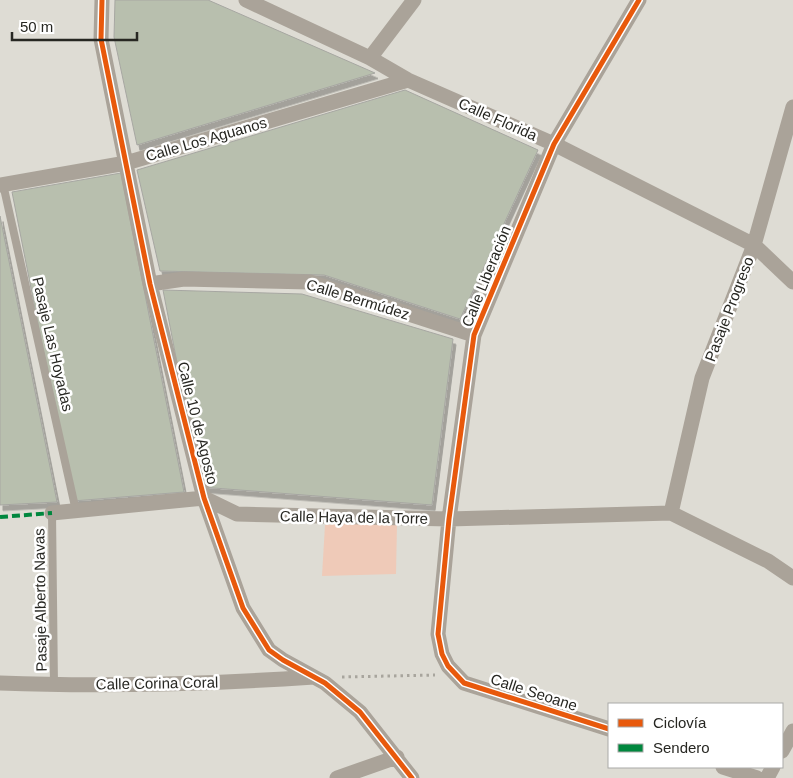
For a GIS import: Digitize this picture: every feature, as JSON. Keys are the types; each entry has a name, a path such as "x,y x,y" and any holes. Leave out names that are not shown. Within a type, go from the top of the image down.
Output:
{"street":[{"name":"Calle 10 de Agosto","path":"102,0 101,39 150,284 204,498 243,608 269,650 325,683 360,712 412,778"},
{"name":"Calle Florida","path":"246,0 370,58 408,80 554,144 754,245 793,282"},
{"path":"370,58 414,0"},
{"name":"Calle Liberación","path":"454,675 442,654 438,634 449,519 474,335 554,144 639,0"},
{"name":"Calle Los Aguanos","path":"2,184 126,163 408,80"},
{"name":"Pasaje Progreso","path":"671,513 702,378 754,245 793,107"},
{"name":"Calle Bermúdez","path":"150,284 184,279 310,282 474,335"},
{"path":"52,514 204,498"},
{"name":"Calle Haya de la Torre","path":"204,498 237,514 449,519 671,513 768,561 793,578"},
{"name":"Calle Seoane","path":"454,675 464,683 608,729"},
{"name":"Calle Corina Coral","path":"0,684 54,686 253,681 314,677"},
{"path":"783,749 793,730"},
{"path":"337,778 397,757"},
{"path":"727,768 757,778"}],"lane":[{"name":"Pasaje Las Hoyadas","path":"2,184 76,511"},
{"name":"Pasaje Alberto Navas","path":"52,514 54,686"}],"path":[{"path":"314,677 454,675"}],"shaded area":[{"path":"379,520 397,524 396,574 322,576 325,525"}],"building":[{"path":"115,0 208,0 375,73 137,145 114,37"},
{"path":"405,90 538,150 460,319 324,275 160,271 137,170"},
{"path":"121,173 184,492 73,501 12,192"},
{"path":"0,216 57,502 0,505"},
{"path":"163,290 302,294 453,339 432,505 201,487"}],"marked path":[{"path":"0,517 52,513"}],"cycle path":[{"path":"102,0 101,39 150,284 204,498 243,608 269,650 283,660 325,683 360,712 412,778"},
{"path":"608,729 464,683 448,666 442,654 438,634 449,519 474,335 554,144 639,0"}]}
